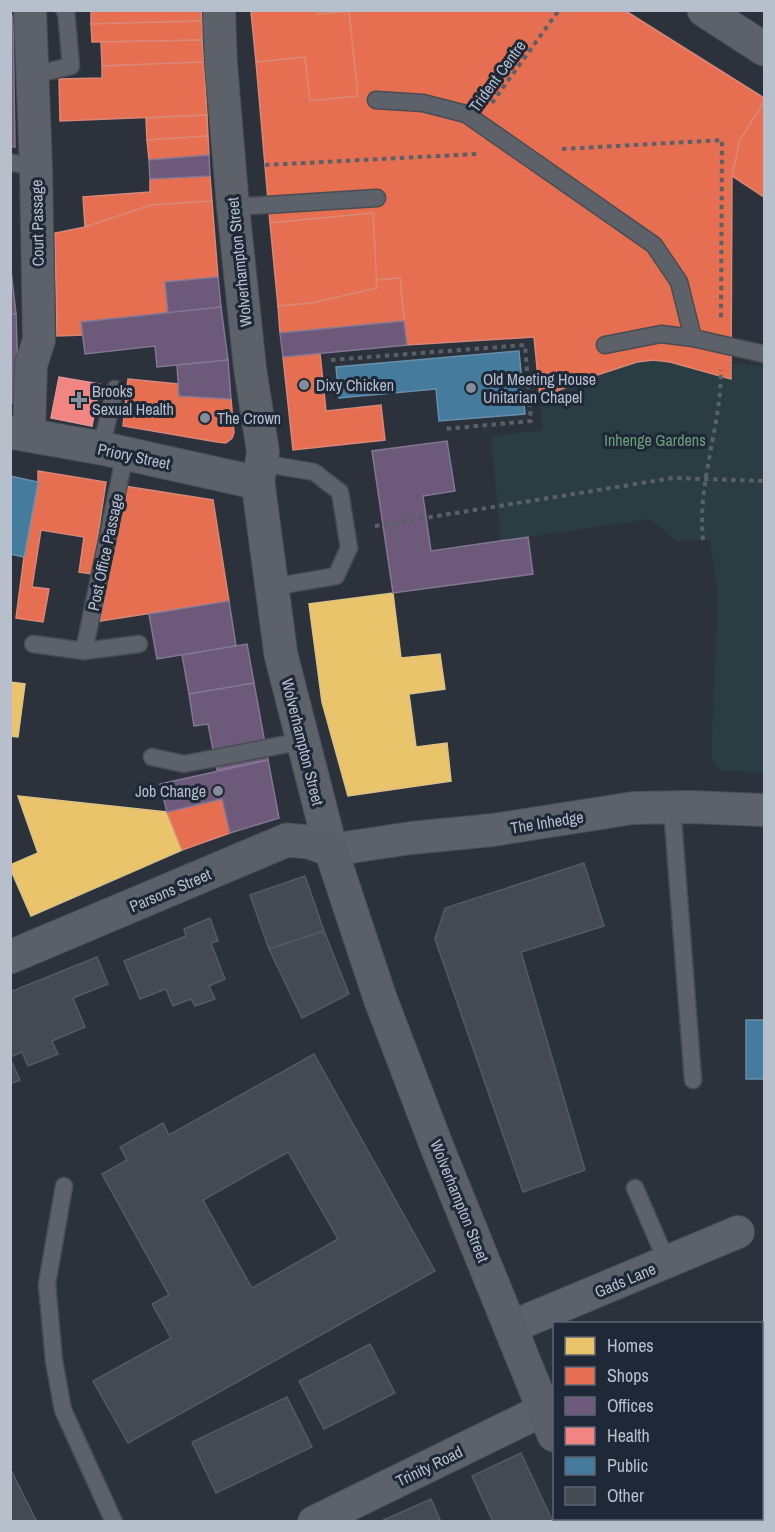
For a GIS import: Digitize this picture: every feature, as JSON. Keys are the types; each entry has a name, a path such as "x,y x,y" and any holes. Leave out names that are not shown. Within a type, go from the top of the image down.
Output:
{"main road":[{"name":"Parsons Street","path":"10,957 287,840 309,842 331,850"},
{"name":"Wolverhampton Street","path":"331,850 392,1030 437,1148 549,1423"}],"street":[{"name":"Court Passage","path":"20,433 31,364 39,340 23,165 33,75 30,10"},
{"name":"Wolverhampton Street","path":"219,10 221,64 233,207 250,368 263,452 260,473 272,588 281,655 331,850"},
{"path":"704,10 765,49"},
{"name":"Priory Street","path":"20,433 113,451 260,473"},
{"name":"The Inhedge","path":"331,850 411,838 493,830 633,808 765,810"},
{"name":"Gads Lane","path":"511,1327 738,1232"},
{"name":"Trinity Road","path":"314,1521 549,1423"}],"lane":[{"path":"33,75 71,66 66,11 64,10"},
{"path":"376,100 423,103 466,114 654,245 679,282 693,338"},
{"path":"233,207 376,198"},
{"path":"605,345 661,334 693,338 765,354"},
{"name":"Post Office Passage","path":"84,651 113,451 115,388"},
{"path":"260,473 314,472 340,492 349,548 336,576 272,588"},
{"path":"33,644 84,651 139,644"},
{"path":"152,757 184,764 303,741"},
{"path":"672,807 693,1080"},
{"path":"64,1186 47,1284 54,1361 63,1410 114,1521"},
{"path":"635,1188 667,1262"}],"path":[{"name":"Trident Centre","path":"489,107 559,10"},
{"path":"454,155 461,145"},
{"path":"331,360 525,345 531,421 445,429"},
{"path":"703,540 701,522 704,480 715,435 721,376"},
{"path":"375,526 674,478 765,481"}],"green space":[{"name":"Inhenge Gardens","path":"653,360 670,362 731,379 731,363 764,366 764,773 719,770 711,758 718,597 710,540 677,541 649,519 501,541 491,436 542,430 540,398 609,370"}],"building: Homes":[{"path":"393,593 401,658 440,654 445,689 409,694 416,747 447,743 451,781 348,796 322,702 309,604"},
{"path":"10,682 25,684 18,737 10,736"},
{"path":"18,796 167,812 182,850 31,916 10,868 10,865 38,853"}],"building: Shops":[{"path":"91,10 201,10 202,21 91,24"},
{"path":"318,10 318,14 349,11 358,96 310,101 305,57 256,62 251,12"},
{"path":"318,10 349,10 349,11 318,14"},
{"path":"624,10 764,98 764,102 740,140 732,176 731,379 670,362 653,360 637,362 594,376 540,398 534,337 407,345 400,278 376,280 373,213 270,223 256,62 305,57 310,101 358,96 349,11"},
{"path":"202,21 202,40 92,42 91,24"},
{"path":"202,40 204,62 102,66 101,42"},
{"path":"204,62 207,115 60,121 59,79 102,78 102,66"},
{"path":"764,102 764,197 732,176 740,140"},
{"path":"207,115 208,136 147,140 146,118"},
{"path":"208,136 209,155 149,160 147,140"},
{"path":"210,176 212,201 151,205 85,227 83,197 150,192 150,179"},
{"path":"212,201 218,277 165,282 168,313 81,322 83,335 57,336 55,233 85,227 151,205"},
{"path":"373,213 377,288 312,303 278,306 270,223"},
{"path":"400,278 404,321 280,333 278,306 312,303 377,288 376,280"},
{"name":"Dixy Chicken","path":"320,353 326,411 381,405 385,440 293,450 283,357"},
{"name":"The Crown","path":"128,379 178,384 179,396 231,399 234,433 232,438 226,443 123,426"},
{"path":"38,471 106,482 92,574 79,572 84,537 41,530 32,587 49,589 43,622 16,618"},
{"path":"124,486 213,500 229,601 100,621"},
{"path":"222,799 230,833 182,850 167,812"}],"building: Offices":[{"path":"10,15 13,16 15,147 10,146"},
{"path":"209,155 210,176 150,179 149,160"},
{"path":"10,262 16,314 10,314"},
{"path":"218,277 221,307 168,313 165,282"},
{"path":"221,307 228,360 157,367 155,346 85,354 81,322"},
{"path":"10,314 16,314 19,404 10,402"},
{"path":"404,321 407,345 283,357 280,333"},
{"path":"228,360 231,399 179,396 177,365"},
{"path":"447,441 455,491 423,496 431,551 528,537 533,574 393,593 372,451"},
{"path":"229,601 236,646 157,659 149,614"},
{"path":"247,644 254,683 189,694 182,655"},
{"path":"254,683 268,760 217,770 208,724 194,726 189,694"},
{"name":"Job Change","path":"268,760 279,818 230,833 222,799 167,812 160,784"}],"building: Health":[{"path":"59,377 100,384 92,426 51,418"}],"building: Public":[{"name":"Old Meeting House Unitarian Chapel","path":"519,351 525,414 439,421 436,389 339,398 336,367"},
{"path":"10,476 38,482 24,557 10,554"},
{"path":"746,1020 764,1020 764,1079 746,1079"}],"building: Other":[{"path":"584,863 604,926 521,952 585,1170 523,1192 435,939 445,908"},
{"path":"305,876 324,931 269,949 250,895"},
{"path":"210,918 218,941 211,943 225,979 209,986 215,999 195,1006 191,999 173,1006 166,989 140,999 124,961 186,936 184,929"},
{"path":"324,931 349,994 302,1018 269,949"},
{"path":"97,957 108,984 73,998 85,1027 52,1041 58,1054 28,1066 22,1052 10,1057 10,992"},
{"path":"314,1054 435,1271 128,1443 93,1381 171,1338 152,1304 169,1295 102,1174 127,1160 120,1147 163,1123 169,1135","holes":["288,1152 338,1239 252,1288 203,1200"]},
{"path":"10,1058 20,1080 10,1084"},
{"path":"370,1344 395,1393 324,1429 299,1381"},
{"path":"287,1397 312,1447 216,1493 192,1442"},
{"path":"521,1453 553,1522 493,1522 472,1476"},
{"path":"10,1468 37,1522 10,1522"},
{"path":"431,1499 441,1522 379,1522"},
{"path":"666,1520 718,1520 719,1522 662,1522"}],"place":[{"name":"Dixy Chicken","path":"304,385"},
{"name":"Old Meeting House Unitarian Chapel","path":"471,388"},
{"name":"Brooks Sexual Health","path":"79,400"},
{"name":"The Crown","path":"205,418"},
{"name":"Job Change","path":"218,791"}]}
